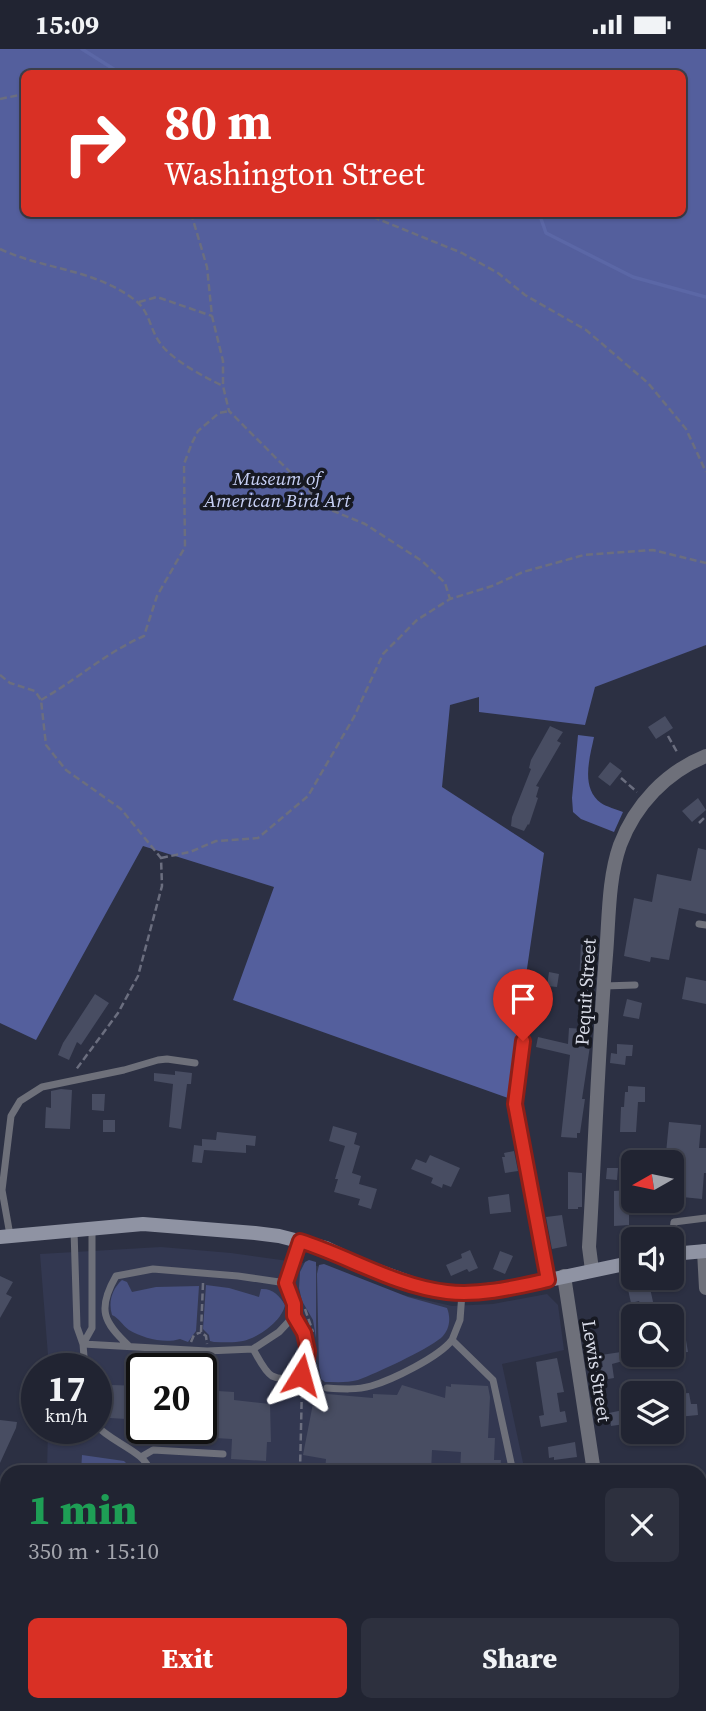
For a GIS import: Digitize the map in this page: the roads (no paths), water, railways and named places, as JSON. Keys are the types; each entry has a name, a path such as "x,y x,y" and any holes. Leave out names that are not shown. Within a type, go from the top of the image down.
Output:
{"main road":[{"path":"5,1236 143,1224 267,1234 326,1248 419,1286 461,1293 495,1290 621,1264"},
{"path":"684,1253 705,1251"}],"street":[{"name":"Pequit Street","path":"592,1270 589,1247 603,986 613,884 620,846 637,811 658,786 680,768 706,756"},
{"path":"523,1041 515,1104 548,1280"},
{"path":"705,1251 706,1288"},
{"name":"Lewis Street","path":"564,1276 593,1465"}],"lane":[{"path":"603,986 635,985"},
{"path":"5,1236 2,1190 11,1117 20,1101 30,1093 67,1080 103,1075 167,1059 195,1063"},
{"path":"673,1227 674,1222 706,1218"},
{"path":"83,1344 92,1328 92,1227"},
{"path":"74,1229 77,1327 84,1353"},
{"path":"253,1349 271,1375 292,1378 301,1375 306,1368 308,1351 304,1333 294,1316 294,1304 286,1283 300,1241"},
{"path":"129,1346 107,1323 104,1309 106,1292 116,1276 153,1269 286,1283"},
{"path":"327,1388 355,1389 372,1386 443,1350 452,1340 460,1320 461,1293"},
{"path":"83,1344 232,1352 253,1349 279,1332 294,1316"},
{"path":"452,1340 493,1380 511,1465"},
{"path":"112,1438 141,1457 147,1465"},
{"path":"141,1457 153,1450 223,1454"}],"waterway":[{"path":"82,49 115,70"},
{"path":"540,217 546,233 633,277 706,297"}],"park label":[{"name":"Museum of American Bird Art","path":"277,489"}]}
